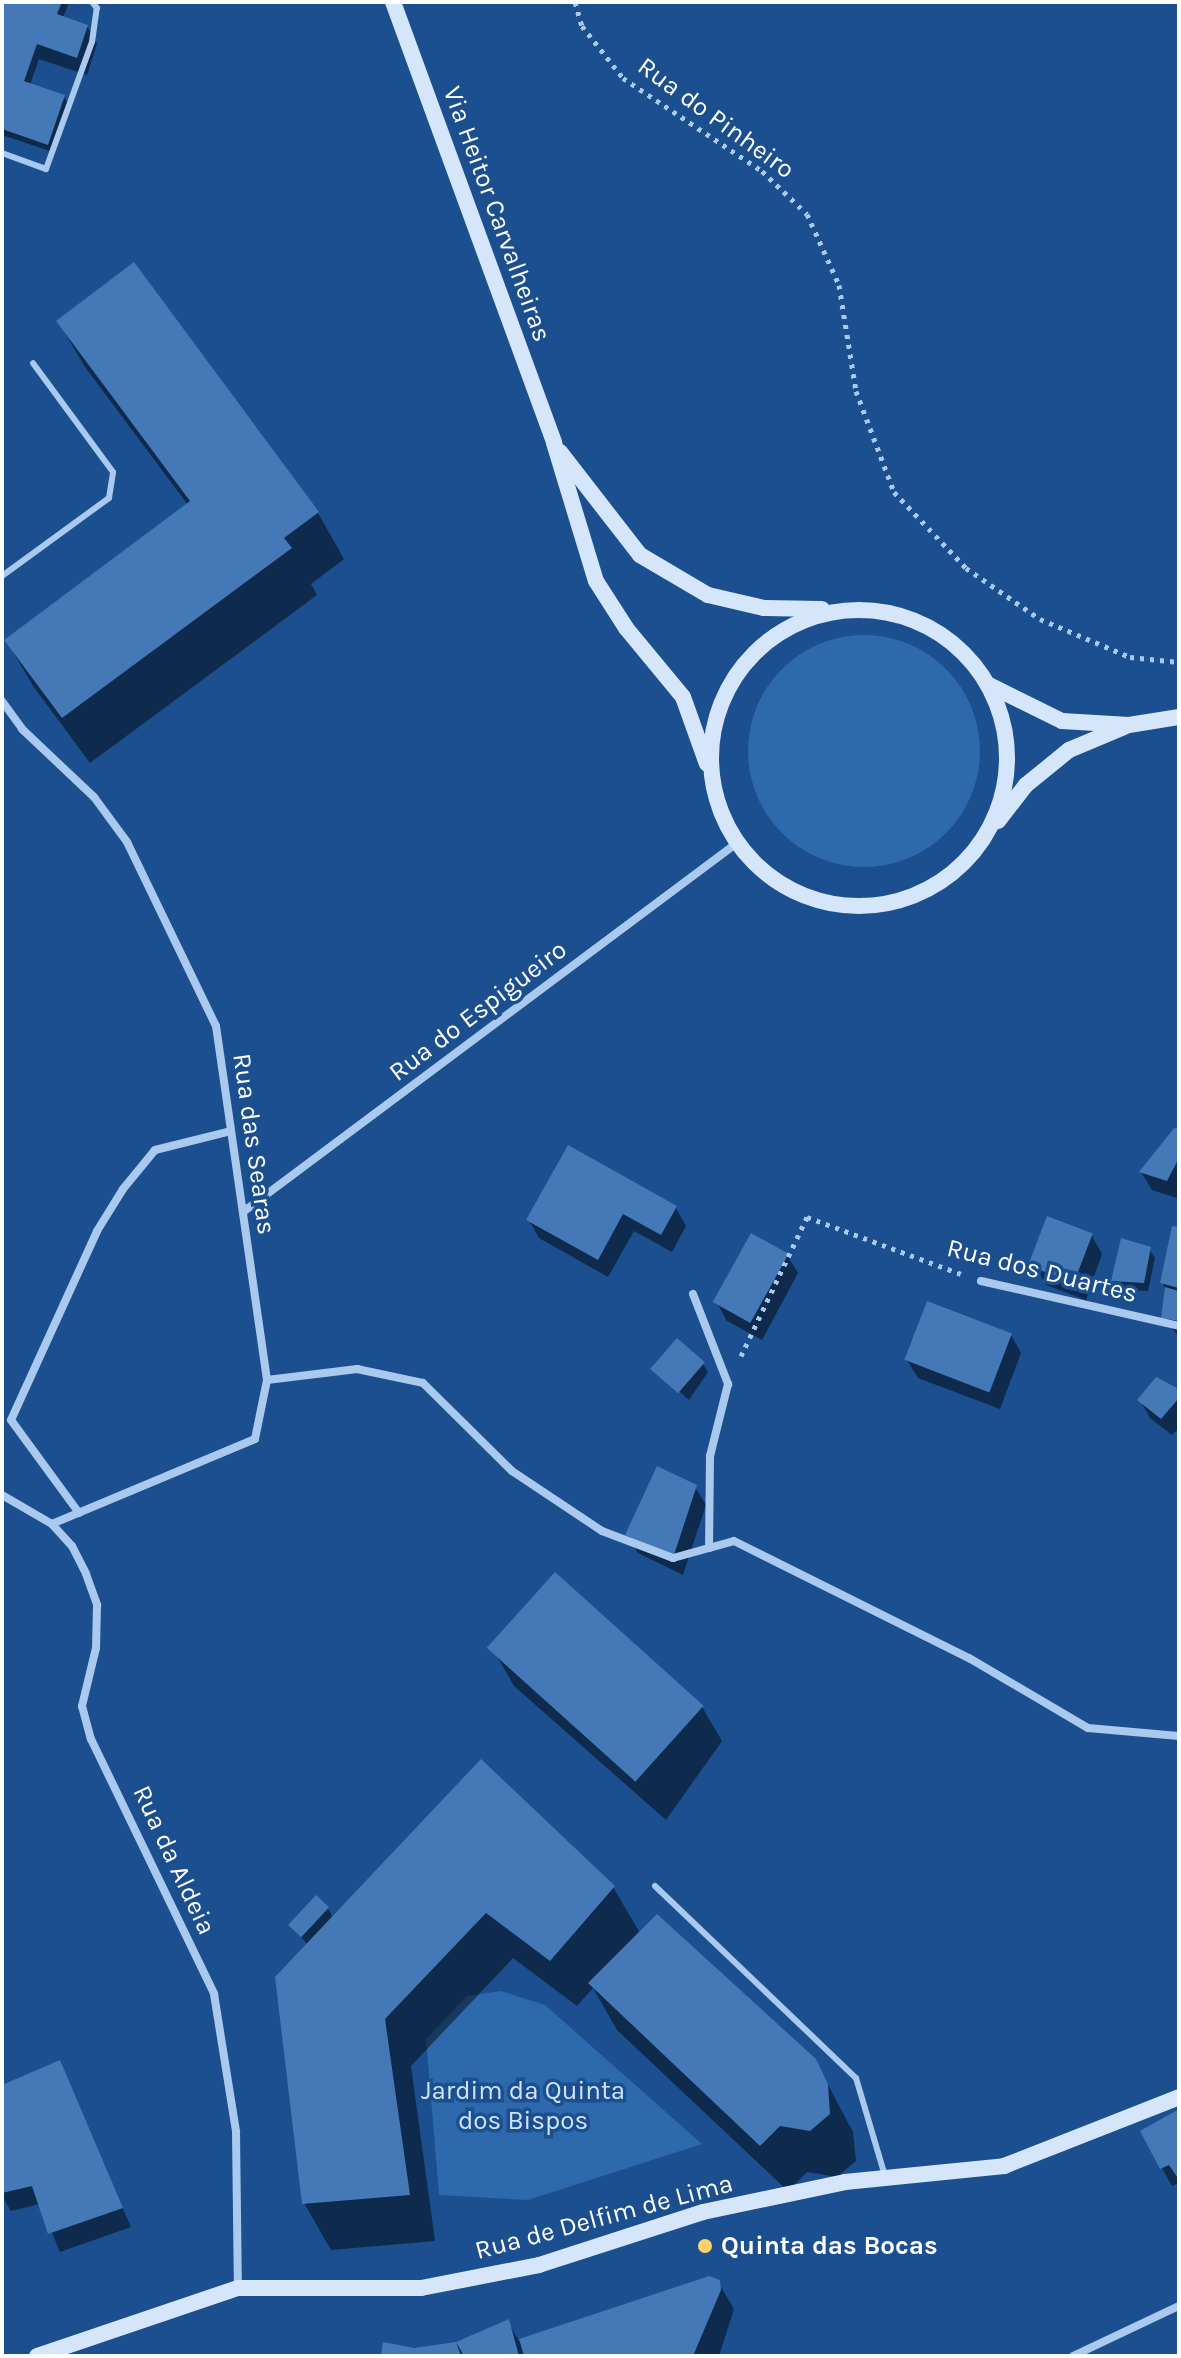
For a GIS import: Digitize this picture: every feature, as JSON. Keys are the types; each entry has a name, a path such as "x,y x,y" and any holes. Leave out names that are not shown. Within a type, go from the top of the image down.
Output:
{"main road":[{"name":"Via Heitor Carvalheiras","path":"393,2 554,443 596,581 626,628 683,697 710,772 719,809 737,843 772,879 817,901 867,907 926,890 958,869 1026,785 1069,750 1129,725"},
{"name":"Via Heitor Carvalheiras","path":"554,443 640,555 708,595 764,608 890,612 929,626 963,651 989,685 1006,733 1006,783 990,831"},
{"name":"Via Heitor Carvalheiras","path":"710,772 714,725 725,695 761,644 801,620 848,609"},
{"name":"Via Heitor Carvalheiras","path":"989,685 1062,721 1129,725 1179,717"},
{"name":"Rua de Delfim de Lima","path":"37,2356 238,2288 421,2288 539,2265 703,2212 886,2179 1004,2166 1179,2097"}],"street":[{"name":"Rua das Searas","path":"2,701 22,729 94,797 127,842 216,1026 267,1380 255,1439 52,1524"},
{"name":"Rua do Espigueiro","path":"243,1212 737,843"},
{"path":"79,1513 11,1420 97,1231 123,1189 155,1150 231,1131"},
{"name":"Rua dos Duartes","path":"981,1281 1179,1326"},
{"path":"693,1294 728,1384 710,1456 709,1548"},
{"path":"267,1380 357,1369 423,1383 512,1471 602,1531 673,1558 734,1541 969,1658 1088,1728 1179,1736"},
{"name":"Rua da Aldeia","path":"2,1495 52,1524 72,1546 97,1605 96,1648 82,1706 91,1739 214,1994 236,2132 241,2225 238,2288"},
{"path":"1073,2356 1179,2306"}],"lane":[{"path":"2,153 46,169 92,42 97,8 92,2"},
{"path":"2,576 109,498 113,472 33,363"},
{"path":"655,1886 856,2078 886,2179"}],"path":[{"name":"Rua do Pinheiro","path":"575,2 582,26 623,78 762,171 807,214 839,285 856,391 894,492 966,568 1040,619 1130,657 1179,662"},
{"name":"Rua dos Duartes","path":"728,1384 807,1217 981,1281"}],"green space":[{"path":"864,635 887,637 908,644 946,669 971,707 978,728 978,774 971,795 946,833 908,858 887,865 864,867 841,865 820,858 782,833 757,795 750,774 748,751 750,728 757,707 782,669 820,644 841,637"},
{"name":"Jardim da Quinta dos Bispos","path":"501,1991 545,2005 702,2144 528,2200 439,2195 426,2039 467,1996"}],"building":[{"path":"2,2 62,2 57,14 88,25 77,58 37,44 24,81 65,95 48,145 2,129"},
{"path":"134,262 319,512 284,538 292,548 62,718 4,640 190,501 56,321"},
{"path":"1174,1128 1179,1129 1179,1158 1167,1181 1139,1172"},
{"path":"568,1145 677,1206 661,1235 623,1214 598,1260 526,1220"},
{"path":"1047,1216 1093,1234 1074,1283 1028,1265"},
{"path":"1172,1226 1179,1227 1179,1288 1160,1283"},
{"path":"751,1233 789,1254 750,1323 713,1302"},
{"path":"1121,1238 1151,1247 1144,1283 1111,1281"},
{"path":"1165,1287 1179,1291 1179,1321 1161,1318"},
{"path":"927,1301 1012,1334 989,1392 904,1360"},
{"path":"677,1338 705,1362 678,1393 650,1369"},
{"path":"1156,1377 1179,1389 1179,1398 1161,1419 1137,1400"},
{"path":"657,1466 697,1485 673,1558 625,1535"},
{"path":"555,1572 704,1706 635,1782 487,1648"},
{"path":"481,1759 615,1886 550,1961 486,1913 385,2019 410,2195 302,2204 275,1977"},
{"path":"316,1895 329,1907 301,1937 288,1925"},
{"path":"657,1914 816,2059 828,2084 830,2114 810,2131 780,2126 760,2146 588,1983"},
{"path":"60,2060 123,2208 48,2234 32,2186 2,2193 2,2085"},
{"path":"1179,2109 1179,2180 1169,2165 1160,2169 1140,2131"},
{"path":"709,2276 720,2280 721,2290 693,2356 524,2356 519,2339"},
{"path":"509,2319 519,2356 464,2356 456,2342"},
{"path":"383,2342 414,2348 456,2342 461,2356 381,2356"}],"place":[{"name":"Quinta das Bocas","path":"705,2246"}]}
